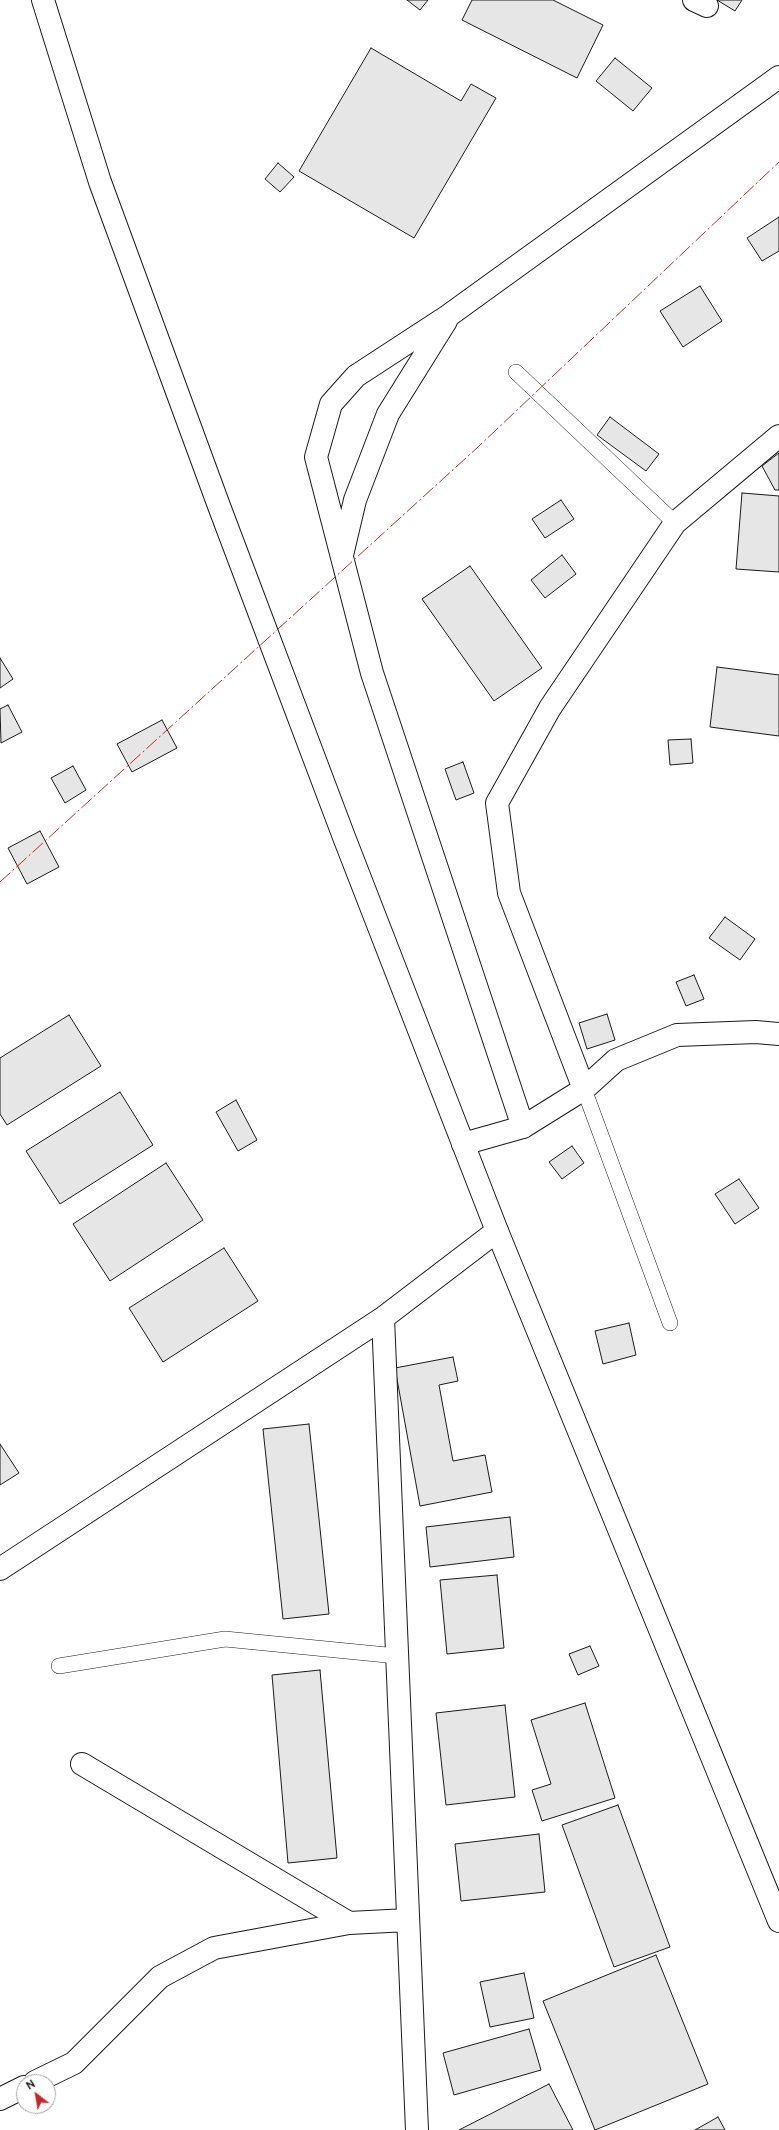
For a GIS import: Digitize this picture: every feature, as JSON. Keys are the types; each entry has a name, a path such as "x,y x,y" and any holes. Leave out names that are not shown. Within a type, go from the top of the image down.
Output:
{"street":[{"path":"43,0 100,182 219,506 344,837 497,1231 779,1921"},
{"path":"523,1127 372,673 316,457 331,404 356,376 448,316 779,77"},
{"path":"342,558 355,500 388,414 448,316"},
{"path":"584,1089 509,893 497,803 550,708 676,522 779,436"},
{"path":"463,1144 523,1127 584,1089 616,1060 677,1035 756,1032 779,1034"},
{"path":"0,1569 383,1318 497,1231"},
{"path":"383,1318 417,2130"},
{"path":"82,1764 349,1923"},
{"path":"51,2074 74,2063 160,1977 214,1948 349,1923 408,1920"},
{"path":"0,2099 16,2091"}],"lane":[{"path":"516,372 676,522"},
{"path":"584,1089 670,1323"},
{"path":"59,1666 225,1639 397,1656"}],"building":[{"path":"407,0 428,0 420,10"},
{"path":"472,0 553,0 603,25 577,78 462,20"},
{"path":"717,0 742,0 735,11"},
{"path":"371,48 461,101 471,84 496,98 414,238 299,171"},
{"path":"615,58 652,88 633,111 596,81"},
{"path":"278,163 294,177 280,192 265,179"},
{"path":"779,217 779,251 762,261 747,238"},
{"path":"700,286 722,321 683,347 660,311"},
{"path":"610,417 659,454 646,471 597,435"},
{"path":"779,453 779,490 775,490 762,466"},
{"path":"742,493 779,496 779,572 736,569"},
{"path":"561,500 574,519 545,538 532,519"},
{"path":"562,555 576,574 545,598 531,580"},
{"path":"470,566 542,668 494,701 422,599"},
{"path":"0,658 13,679 0,688"},
{"path":"717,667 779,675 779,736 710,727"},
{"path":"8,705 22,732 1,743 0,709"},
{"path":"162,720 177,748 132,772 117,744"},
{"path":"691,739 693,763 670,765 668,740"},
{"path":"463,762 474,793 456,800 445,769"},
{"path":"73,766 86,790 65,803 51,778"},
{"path":"40,831 59,867 27,884 8,848"},
{"path":"725,917 755,939 740,960 709,938"},
{"path":"694,975 704,999 686,1006 676,982"},
{"path":"607,1014 615,1040 587,1049 579,1023"},
{"path":"69,1015 101,1066 7,1125 0,1114 0,1058"},
{"path":"120,1092 153,1145 60,1204 26,1151"},
{"path":"236,1100 257,1140 238,1151 216,1112"},
{"path":"572,1146 584,1163 562,1179 549,1162"},
{"path":"166,1163 203,1220 110,1281 73,1224"},
{"path":"739,1179 759,1208 735,1224 715,1194"},
{"path":"224,1248 258,1301 163,1362 129,1308"},
{"path":"629,1323 636,1355 603,1364 595,1331"},
{"path":"453,1357 458,1381 439,1385 453,1461 485,1455 492,1492 420,1506 395,1368"},
{"path":"309,1424 329,1614 283,1619 263,1429"},
{"path":"0,1444 19,1473 0,1485"},
{"path":"510,1517 514,1557 430,1567 426,1527"},
{"path":"497,1575 504,1648 447,1654 440,1580"},
{"path":"590,1646 599,1666 578,1675 569,1654"},
{"path":"320,1670 337,1858 288,1863 272,1675"},
{"path":"585,1703 615,1798 542,1821 532,1790 551,1784 531,1720"},
{"path":"505,1705 515,1797 446,1805 436,1713"},
{"path":"618,1805 670,1947 614,1967 562,1825"},
{"path":"539,1834 545,1892 461,1901 455,1844"},
{"path":"656,1955 708,2084 595,2130 543,2001"},
{"path":"524,1973 534,2018 490,2027 480,1982"},
{"path":"529,2029 541,2070 454,2095 443,2053"},
{"path":"549,2084 573,2130 459,2130"},
{"path":"718,2117 725,2130 695,2130"}],"power":[{"path":"0,882 478,447 779,162"}]}
